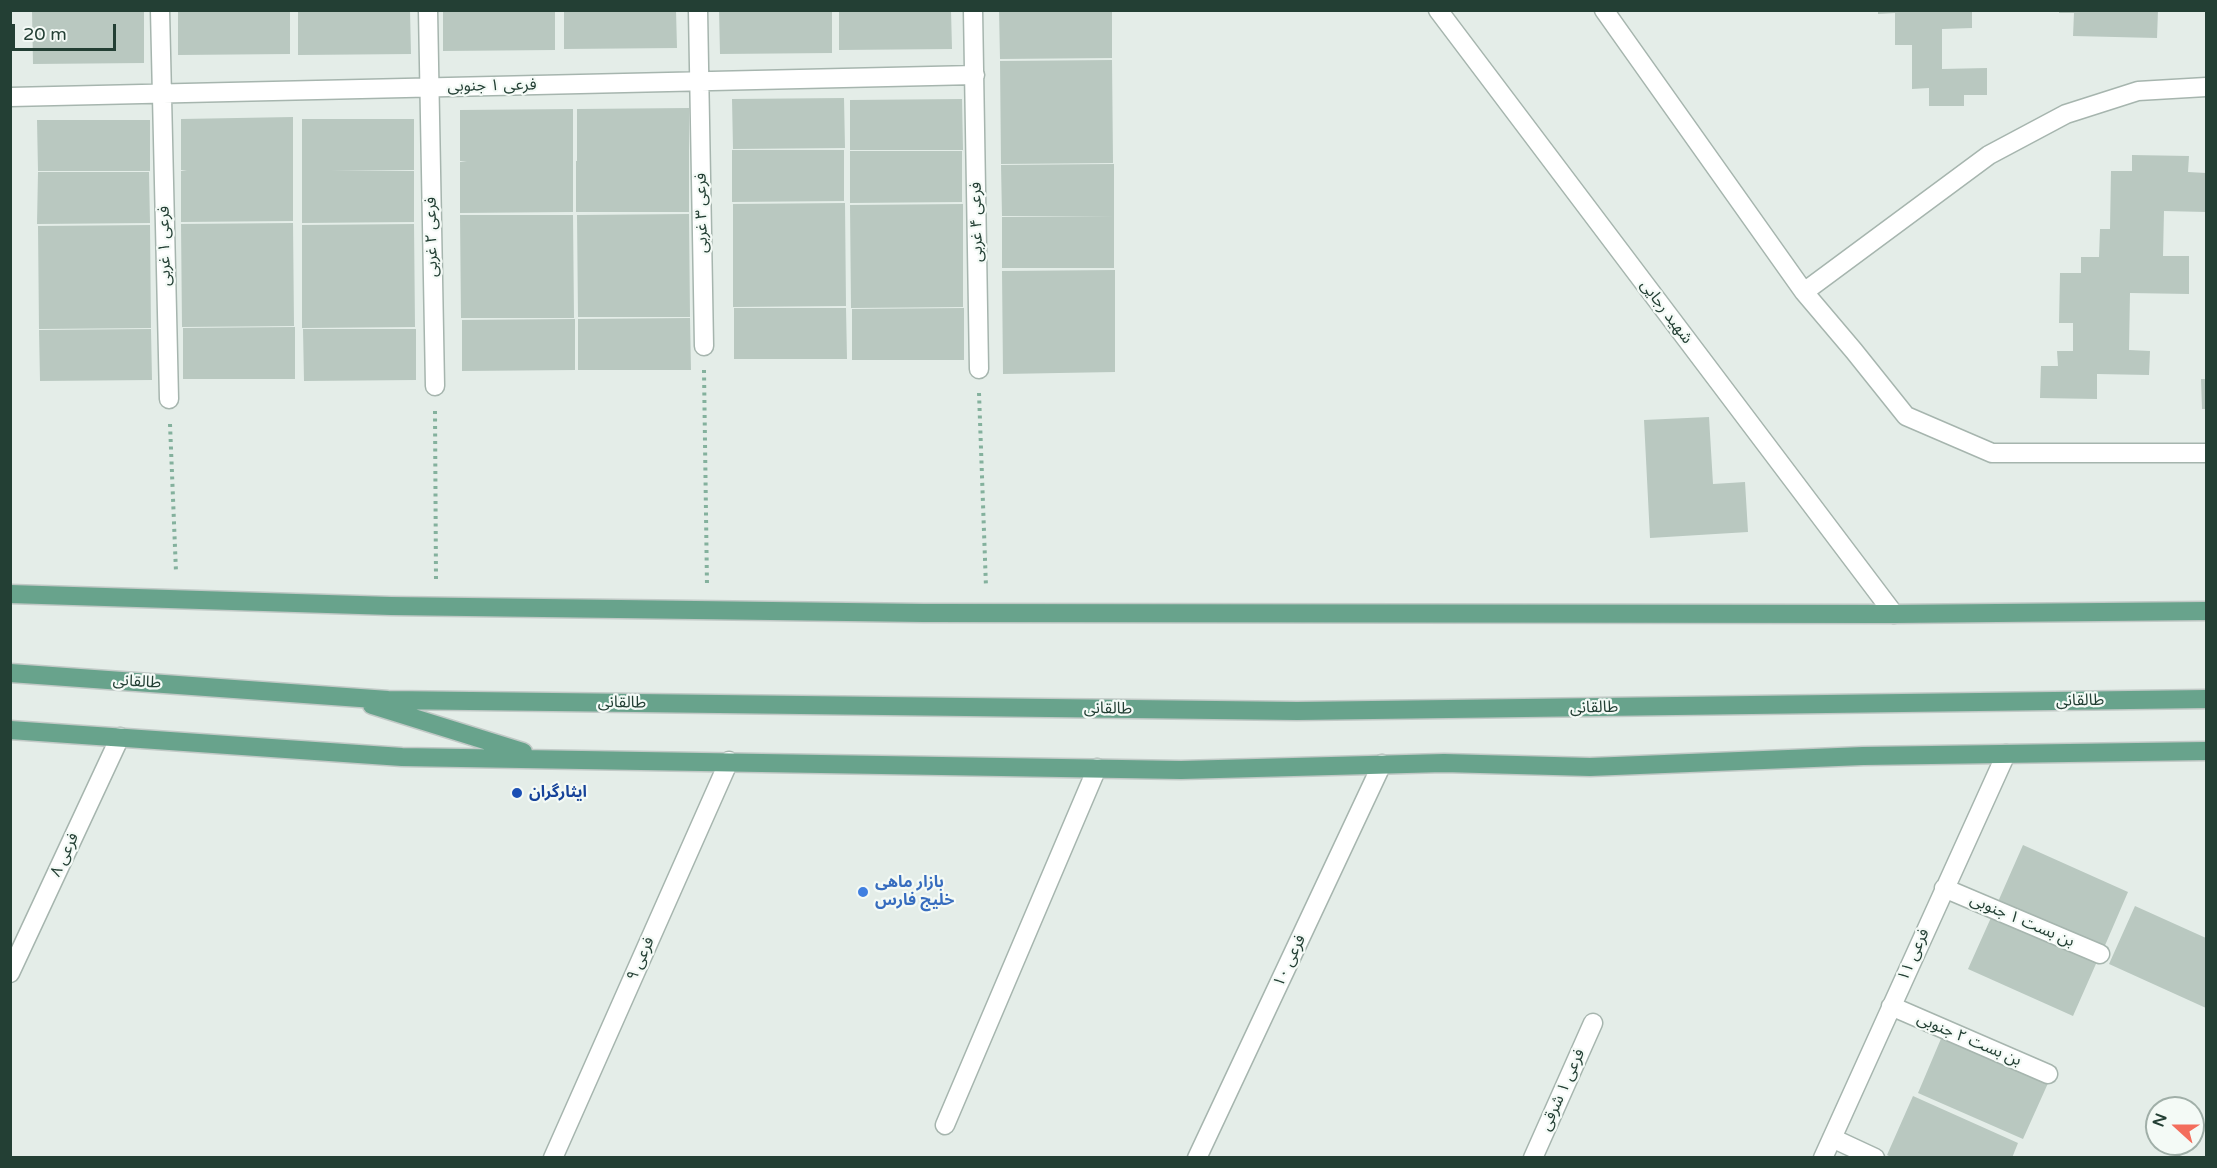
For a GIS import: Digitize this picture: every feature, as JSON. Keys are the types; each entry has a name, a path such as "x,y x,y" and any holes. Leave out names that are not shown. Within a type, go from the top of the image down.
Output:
{"main road":[{"path":"10,594 436,607 987,614 1894,614 2206,610"},
{"name":"طالقانی","path":"10,672 388,700 1362,712 2206,699"},
{"path":"344,696 540,758"},
{"path":"10,730 402,757 1205,770 1444,763 1590,767 1863,756 2206,751"}],"street":[{"path":"160,10 161,93"},
{"name":"فرعی ۲ غربی","path":"429,10 435,386"},
{"name":"فرعی ۳ غربی","path":"698,10 704,346"},
{"name":"فرعی ۴ غربی","path":"973,10 979,369"},
{"name":"شهید رجایی","path":"1438,10 1894,614"},
{"path":"1604,10 1804,292 1906,416 1992,453 2206,453"},
{"name":"فرعی ۱ جنوبی","path":"10,97 975,75"},
{"path":"1804,292 1989,155 2066,114 2138,91 2206,87"},
{"name":"فرعی ۱ غربی","path":"161,93 169,399"},
{"name":"فرعی ۸","path":"10,974 120,737"},
{"name":"فرعی ۱۱","path":"1823,1158 2006,754"},
{"name":"فرعی ۹","path":"553,1158 729,761"},
{"name":"فرعی ۱۰","path":"1197,1158 1382,764"},
{"path":"945,1125 1097,768"},
{"name":"بن بست ۱ جنوبی","path":"1944,888 2100,954"},
{"name":"بن بست ۲ جنوبی","path":"1891,1006 2048,1074"},
{"name":"فرعی ۱ شرقی","path":"1533,1158 1593,1023"},
{"path":"1832,1138 1875,1158"}],"path":[{"path":"704,346 708,610"},
{"path":"979,369 987,614"},
{"path":"435,386 436,607"},
{"path":"169,399 177,600"}],"building":[{"path":"32,10 144,10 144,63 33,64"},
{"path":"178,10 290,10 290,54 178,55"},
{"path":"298,10 410,10 411,54 298,55"},
{"path":"443,10 555,10 555,50 443,51"},
{"path":"564,10 676,10 677,48 564,49"},
{"path":"719,10 832,10 832,53 720,54"},
{"path":"839,10 951,10 952,49 839,50"},
{"path":"999,10 1112,10 1112,58 1000,59"},
{"path":"1878,10 1972,10 1972,28 1942,29 1942,69 1987,68 1987,95 1964,95 1964,106 1929,106 1929,88 1912,89 1912,45 1895,45 1895,13 1878,14"},
{"path":"2059,10 2158,10 2157,38 2073,36 2074,13 2059,13"},
{"path":"1112,60 1113,163 1001,164 1000,61"},
{"path":"844,98 845,148 733,149 732,99"},
{"path":"962,99 963,150 850,150 850,100"},
{"path":"689,108 689,212 576,212 577,109"},
{"path":"573,109 573,212 460,213 460,162 467,162 460,161 460,110"},
{"path":"293,117 293,221 181,222 181,171 187,171 181,170 181,119"},
{"path":"302,119 414,119 414,170 331,170 414,171 414,222 302,223"},
{"path":"37,120 150,120 150,171 38,171"},
{"path":"732,150 844,150 844,201 732,202"},
{"path":"850,151 962,151 962,202 850,203"},
{"path":"2132,155 2189,156 2188,172 2206,173 2206,212 2164,211 2163,256 2189,256 2189,294 2130,293 2129,350 2150,351 2149,375 2097,374 2097,399 2040,398 2041,366 2058,366 2057,351 2073,351 2073,323 2059,323 2060,273 2081,273 2081,257 2099,257 2100,229 2110,229 2111,171 2132,171"},
{"path":"1114,164 1114,216 1002,216 1001,165"},
{"path":"38,172 149,172 150,223 37,224"},
{"path":"845,203 846,306 733,307 733,204"},
{"path":"963,204 963,307 851,308 850,205"},
{"path":"689,214 690,317 578,317 577,215"},
{"path":"460,215 573,215 574,318 461,318"},
{"path":"1114,216 1114,268 1002,268 1002,217"},
{"path":"293,223 294,326 182,327 181,224"},
{"path":"414,224 415,327 302,328 302,225"},
{"path":"150,225 151,328 39,329 38,226"},
{"path":"1115,270 1115,372 1003,374 1002,271"},
{"path":"734,308 846,308 847,359 734,359"},
{"path":"964,308 964,360 852,360 852,309"},
{"path":"690,318 691,370 578,370 578,319"},
{"path":"575,319 575,370 462,371 462,320"},
{"path":"295,327 295,379 183,379 183,328"},
{"path":"151,329 152,380 40,381 39,330"},
{"path":"303,329 416,329 416,380 304,381"},
{"path":"2201,379 2206,379 2206,409 2202,409"},
{"path":"1709,417 1713,484 1745,482 1748,532 1650,538 1644,420"},
{"path":"2023,845 2128,892 2103,950 1997,904"},
{"path":"2135,906 2206,938 2206,1008 2109,964"},
{"path":"1994,911 2099,957 2073,1016 1968,969"},
{"path":"1943,1034 2049,1081 2023,1139 1918,1093"},
{"path":"1913,1096 2018,1143 2012,1158 1893,1158 1887,1155"}],"place":[{"name":"ایثارگران","path":"517,793"},
{"name":"بازار ماهی خلیج فارس","path":"863,892"}]}
